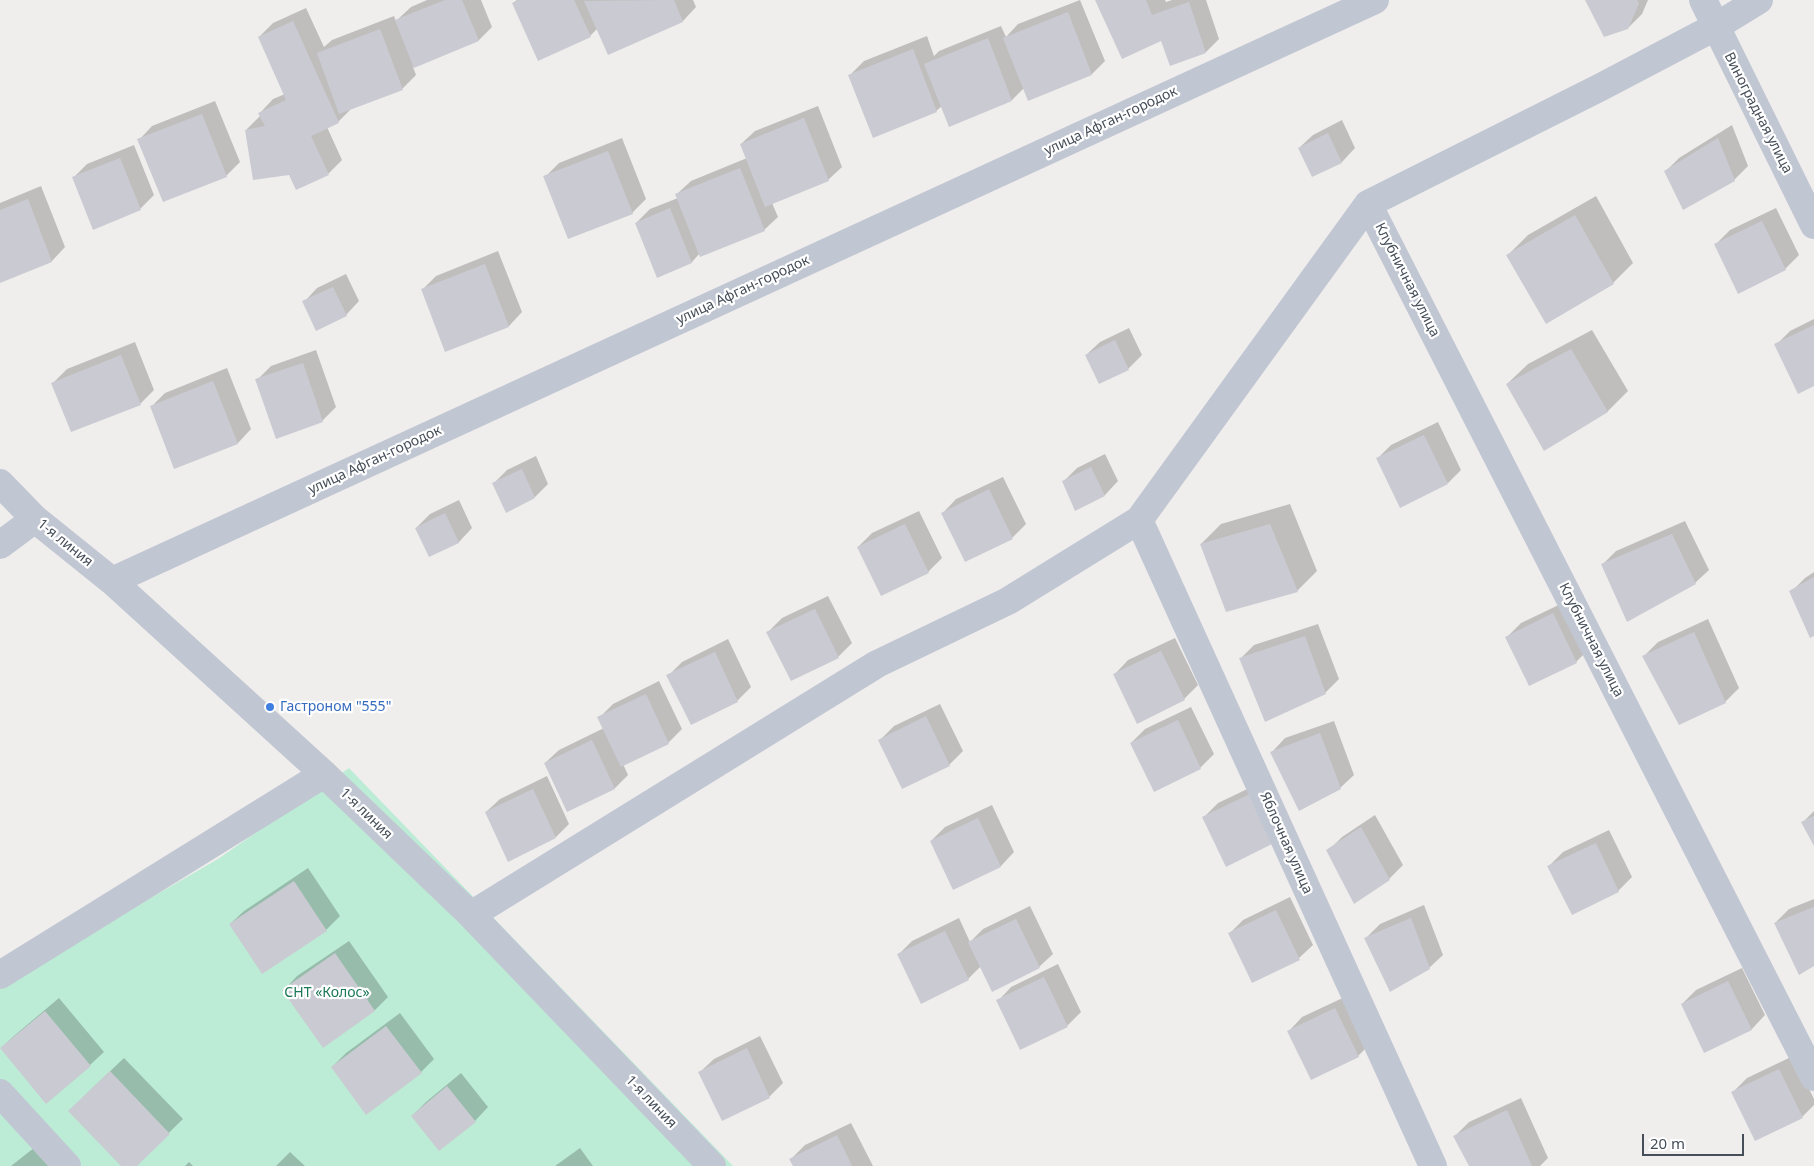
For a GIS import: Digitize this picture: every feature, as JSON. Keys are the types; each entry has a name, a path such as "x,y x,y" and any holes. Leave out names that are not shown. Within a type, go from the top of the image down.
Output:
{"street":[{"name":"улица Афган-городок","path":"112,581 1375,0"},
{"name":"Виноградная улица","path":"1703,0 1814,225"},
{"path":"471,915 877,664 1008,600 1139,520 1368,204 1601,87 1715,27 1759,0"},
{"name":"Клубничная улица","path":"1368,204 1814,1077"},
{"name":"1-я линия","path":"0,483 35,519 112,581 324,774 471,915 712,1166"},
{"path":"0,545 35,519"},
{"name":"Яблочная улица","path":"1139,520 1433,1166"},
{"path":"0,975 324,774"},
{"path":"0,1093 67,1166"}],"green space":[{"name":"СНТ «Колос»","path":"349,768 733,1166 0,1166 0,985 218,859"}],"building":[{"path":"445,0 462,0 479,41 414,68 395,20"},
{"path":"519,0 574,0 591,37 538,61 512,3"},
{"path":"674,0 683,22 608,55 584,1"},
{"path":"1095,0 1146,0 1152,15 1189,2 1206,53 1170,66 1161,41 1122,59"},
{"path":"1585,0 1637,0 1639,3 1628,29 1604,37"},
{"path":"1068,12 1092,75 1028,101 1003,38"},
{"path":"293,21 339,123 311,136 329,175 296,190 289,175 253,180 245,130 265,126 258,113 286,100 258,37"},
{"path":"380,29 403,90 339,114 317,53"},
{"path":"988,38 1012,101 949,127 924,64"},
{"path":"913,49 937,112 873,138 848,75"},
{"path":"202,114 227,177 163,202 137,139"},
{"path":"804,118 829,181 765,207 740,144"},
{"path":"1328,133 1342,163 1312,177 1298,148"},
{"path":"1718,138 1735,181 1683,210 1664,171"},
{"path":"608,151 633,214 568,239 543,176"},
{"path":"120,158 141,210 93,230 72,177"},
{"path":"740,168 765,231 700,257 675,194"},
{"path":"28,199 52,262 0,283 0,210"},
{"path":"670,208 692,263 657,278 635,223"},
{"path":"1575,215 1614,284 1546,324 1506,255"},
{"path":"1762,221 1786,270 1738,294 1714,244"},
{"path":"485,264 509,327 445,352 421,289"},
{"path":"333,287 347,316 316,331 302,301"},
{"path":"1814,325 1814,386 1798,394 1774,344"},
{"path":"1115,340 1129,370 1099,384 1085,355"},
{"path":"1571,349 1608,412 1544,451 1506,384"},
{"path":"121,355 141,405 71,432 51,383"},
{"path":"303,363 323,422 276,439 255,379"},
{"path":"213,381 238,444 174,469 150,406"},
{"path":"1424,435 1448,484 1400,508 1376,458"},
{"path":"1091,467 1105,496 1075,511 1062,481"},
{"path":"522,469 535,498 506,513 492,483"},
{"path":"989,489 1013,539 965,562 941,513"},
{"path":"445,513 459,543 429,557 415,528"},
{"path":"905,524 929,573 881,596 857,547"},
{"path":"1270,524 1298,592 1226,612 1200,544"},
{"path":"1672,534 1696,584 1627,622 1601,564"},
{"path":"1814,577 1814,636 1810,638 1789,591"},
{"path":"815,609 839,658 791,681 766,632"},
{"path":"1553,613 1577,663 1529,686 1505,637"},
{"path":"1694,632 1726,703 1679,725 1642,656"},
{"path":"1305,636 1326,694 1265,722 1239,658"},
{"path":"1161,651 1185,700 1137,724 1113,674"},
{"path":"715,652 738,702 691,725 666,675"},
{"path":"646,694 669,744 621,767 597,717"},
{"path":"926,716 950,766 902,789 878,740"},
{"path":"1178,720 1201,769 1154,792 1130,743"},
{"path":"1320,733 1341,789 1299,811 1270,752"},
{"path":"592,740 615,789 567,812 544,763"},
{"path":"533,789 556,838 508,862 485,812"},
{"path":"1250,794 1274,843 1226,867 1202,817"},
{"path":"1814,816 1814,846 1801,822"},
{"path":"978,818 1001,867 953,890 930,841"},
{"path":"1361,827 1390,880 1354,904 1326,850"},
{"path":"1596,843 1619,892 1572,915 1547,866"},
{"path":"294,881 327,931 262,974 229,924"},
{"path":"1814,907 1814,966 1799,975 1774,923"},
{"path":"1276,910 1300,960 1252,983 1228,933"},
{"path":"1411,918 1430,969 1390,992 1364,938"},
{"path":"1016,919 1040,968 992,992 968,942"},
{"path":"945,931 969,980 921,1004 897,954"},
{"path":"335,953 375,1011 323,1048 282,990"},
{"path":"1044,977 1068,1027 1020,1050 996,1000"},
{"path":"1728,981 1752,1030 1704,1053 1681,1004"},
{"path":"1335,1008 1359,1057 1311,1080 1287,1031"},
{"path":"45,1011 91,1066 46,1104 0,1048"},
{"path":"386,1026 422,1073 366,1115 331,1067"},
{"path":"747,1048 770,1098 722,1121 698,1072"},
{"path":"1779,1069 1803,1118 1755,1141 1731,1092"},
{"path":"110,1071 170,1134 137,1166 121,1166 68,1111"},
{"path":"447,1086 476,1122 439,1151 411,1116"},
{"path":"1507,1110 1532,1166 1469,1166 1453,1136"},
{"path":"837,1135 852,1166 793,1166 789,1159"}],"place":[{"name":"Гастроном \"555\"","path":"270,707"}]}
